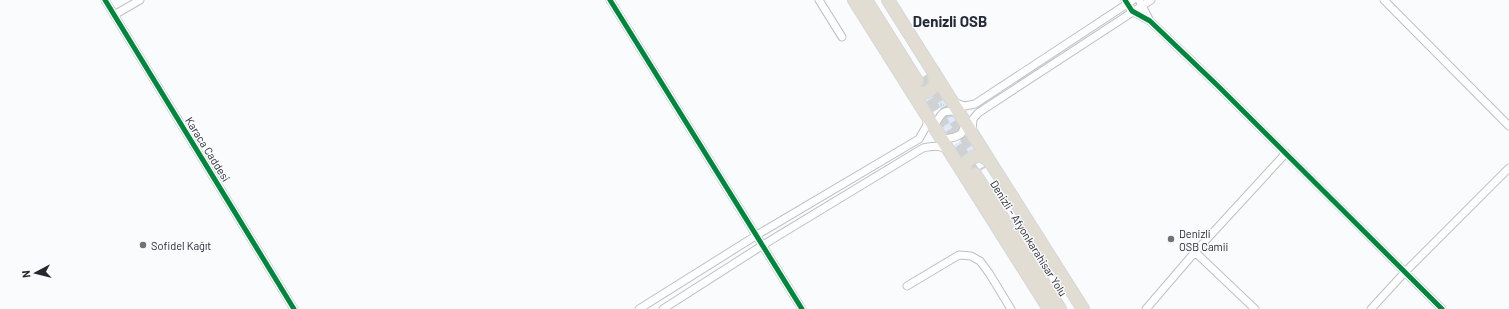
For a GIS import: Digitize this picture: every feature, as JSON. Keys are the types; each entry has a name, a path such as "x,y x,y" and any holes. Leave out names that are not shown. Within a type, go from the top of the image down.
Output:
{"highway":[{"path":"854,0 922,79 955,107 969,128 978,169 1049,309"},
{"path":"866,0 922,79"},
{"path":"879,0 922,79"},
{"path":"888,0 922,79 926,114 934,127 950,152 978,169 1083,309"},
{"path":"978,169 1060,309"},
{"name":"Denizli - Afyonkarahisar Yolu","path":"978,169 1073,309"}],"street":[{"name":"Karaca Caddesi","path":"105,0 294,309"},
{"path":"114,15 140,0"},
{"path":"610,0 802,309"},
{"path":"820,0 842,37"},
{"path":"969,128 973,119 978,113 1132,11 1141,2 1151,0"},
{"path":"1384,0 1509,126"},
{"path":"955,107 975,104 1128,1 1132,11 1150,21 1286,153 1442,309"},
{"path":"1141,2 1150,21"},
{"path":"639,309 757,235 919,139 934,127 941,114 952,110 955,107 975,104"},
{"path":"663,309 763,245 923,148 942,139 955,137 961,134 969,128 978,113"},
{"path":"919,139 927,125 926,114"},
{"path":"923,148 936,146 943,147 950,152"},
{"path":"1146,309 1195,252 1286,153"},
{"path":"1371,309 1405,272 1509,168"},
{"path":"1195,252 1255,309"},
{"path":"907,286 959,255 971,256 980,261 1011,309"}],"green space":[{"path":"938,85 949,102 931,114 919,97"},
{"path":"946,115 954,115 960,121 960,129 954,135 946,135 940,129 940,121"},
{"path":"969,135 979,151 961,164 951,147"}],"tunnel":[{"path":"926,75 985,168"},
{"path":"919,85 975,174"}],"cycle path":[{"path":"105,0 294,309"},
{"path":"610,0 802,309"},
{"path":"1125,0 1132,11 1150,21 1217,85 1442,309"}],"place":[{"name":"Denizli OSB Camii","path":"1171,239"},
{"name":"Sofidel Kağıt","path":"143,245"}],"district":[{"name":"Denizli OSB","path":"950,21"}]}
